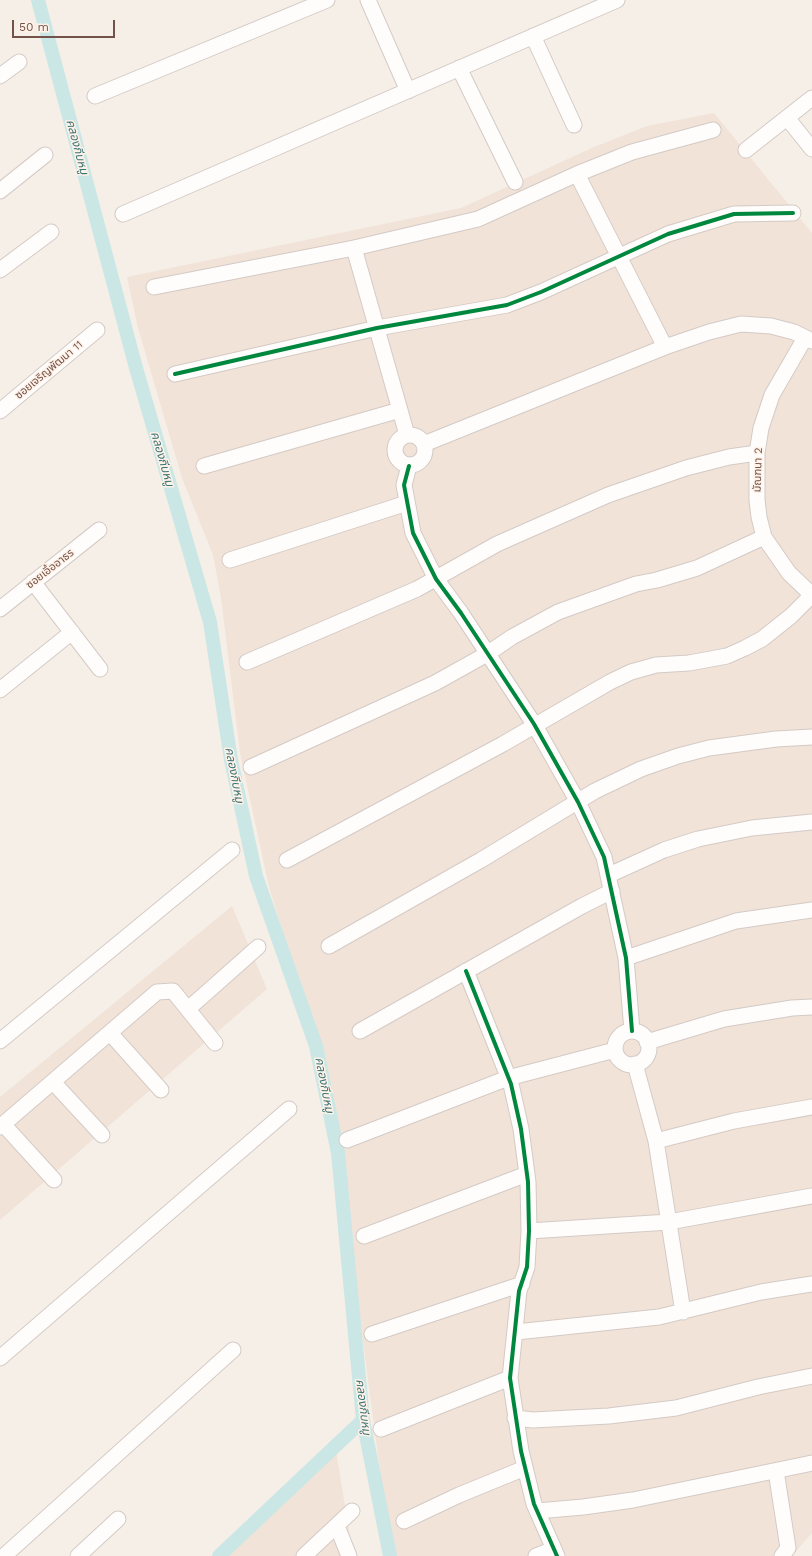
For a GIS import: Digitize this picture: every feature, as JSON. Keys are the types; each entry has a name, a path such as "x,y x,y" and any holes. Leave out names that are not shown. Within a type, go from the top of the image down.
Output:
{"street":[{"path":"95,96 327,0"},
{"path":"368,0 408,91"},
{"path":"123,214 617,0"},
{"path":"533,36 574,125"},
{"path":"0,76 19,62"},
{"path":"459,68 515,182"},
{"path":"746,150 788,119 812,98"},
{"path":"788,119 812,149"},
{"path":"154,288 354,248 442,228 478,218 576,174 632,152 713,130"},
{"path":"0,191 45,155"},
{"path":"576,174 665,347"},
{"path":"175,374 377,328 507,305 541,292 619,255 668,234 734,214 793,213"},
{"path":"0,270 51,232"},
{"path":"354,248 407,435"},
{"path":"424,444 665,347 709,332 741,324 771,326 794,332 809,339"},
{"name":"ซอยเจริญพัฒนา 11","path":"0,411 97,330"},
{"name":"มัณฑนา 2","path":"809,339 772,395 761,428 757,453 757,500 764,537 789,573 812,595"},
{"path":"204,466 400,410"},
{"path":"407,435 414,435 420,438 424,444 424,456 420,461 409,466 398,460 395,448 397,442 407,435"},
{"path":"247,662 436,579 497,544 608,495 686,468 729,457 757,453"},
{"path":"409,466 404,485 413,533 436,579 461,613 534,724 578,802 604,857 626,958 632,1031"},
{"path":"230,560 407,503"},
{"name":"ซอยเอิ้ออาธร","path":"0,609 99,530"},
{"path":"251,767 435,683 487,654 512,636 558,612 636,584 657,580 697,568 764,537"},
{"path":"33,582 100,668"},
{"path":"287,860 503,744 534,724 588,693 631,672 656,666 689,663 727,656 745,648 762,639 812,595"},
{"path":"0,690 72,632"},
{"path":"329,946 481,860 595,791 642,769 678,756 709,748 812,737"},
{"path":"609,875 657,852 698,839 752,828 812,822"},
{"path":"0,1040 232,850"},
{"path":"360,1031 612,891"},
{"path":"626,958 736,921 812,910"},
{"path":"188,1009 258,946"},
{"path":"466,971 508,1078 521,1129 527,1174 529,1231 526,1267 522,1284 510,1378 525,1468 537,1512 555,1552 536,1556"},
{"path":"54,1180 2,1125 157,992 173,991 216,1043"},
{"path":"648,1042 724,1020 792,1008 812,1007"},
{"path":"632,1031 642,1034 648,1042 649,1049 647,1056 642,1062 635,1064 622,1062 615,1050 619,1037 625,1032 632,1031"},
{"path":"110,1033 161,1090"},
{"path":"347,1140 508,1078 615,1050"},
{"path":"635,1064 656,1140 683,1312"},
{"path":"53,1082 102,1135"},
{"path":"656,1140 734,1120 812,1107"},
{"path":"0,1358 289,1109"},
{"path":"364,1236 527,1174"},
{"path":"529,1231 669,1222 812,1196"},
{"path":"372,1334 522,1284"},
{"path":"516,1332 659,1317 761,1292 812,1284"},
{"path":"4,1556 233,1350"},
{"path":"516,1418 533,1420 609,1416 676,1408 758,1387 812,1376"},
{"path":"381,1429 510,1378"},
{"path":"537,1512 633,1500 812,1463"},
{"path":"404,1521 459,1495 525,1468"},
{"path":"776,1471 788,1548 782,1556"},
{"path":"304,1556 352,1511"},
{"path":"78,1556 118,1519"},
{"path":"337,1526 349,1556"}],"shaded area":[{"path":"714,113 812,233 812,1533 792,1556 395,1556 385,1509 329,1084 269,887 240,753 221,598 213,555 182,478 138,328 127,277 461,208 594,147 647,126"},
{"path":"232,906 267,989 0,1220 0,1097"},
{"path":"335,1444 353,1556 215,1556"}],"waterway":[{"name":"คลองกีบหมู","path":"38,0 136,368 210,622 231,760 256,876 316,1046 338,1153 363,1420 390,1556"},
{"path":"219,1556 363,1420"}],"cycle path":[{"path":"175,374 377,328 507,305 541,292 668,234 734,214 793,213"},
{"path":"409,466 404,485 413,533 436,579 461,613 534,724 578,802 604,857 626,958 632,1031"},
{"path":"466,971 511,1084 521,1129 528,1182 529,1231 527,1267 519,1291 510,1378 521,1451 534,1504 557,1556"}]}
